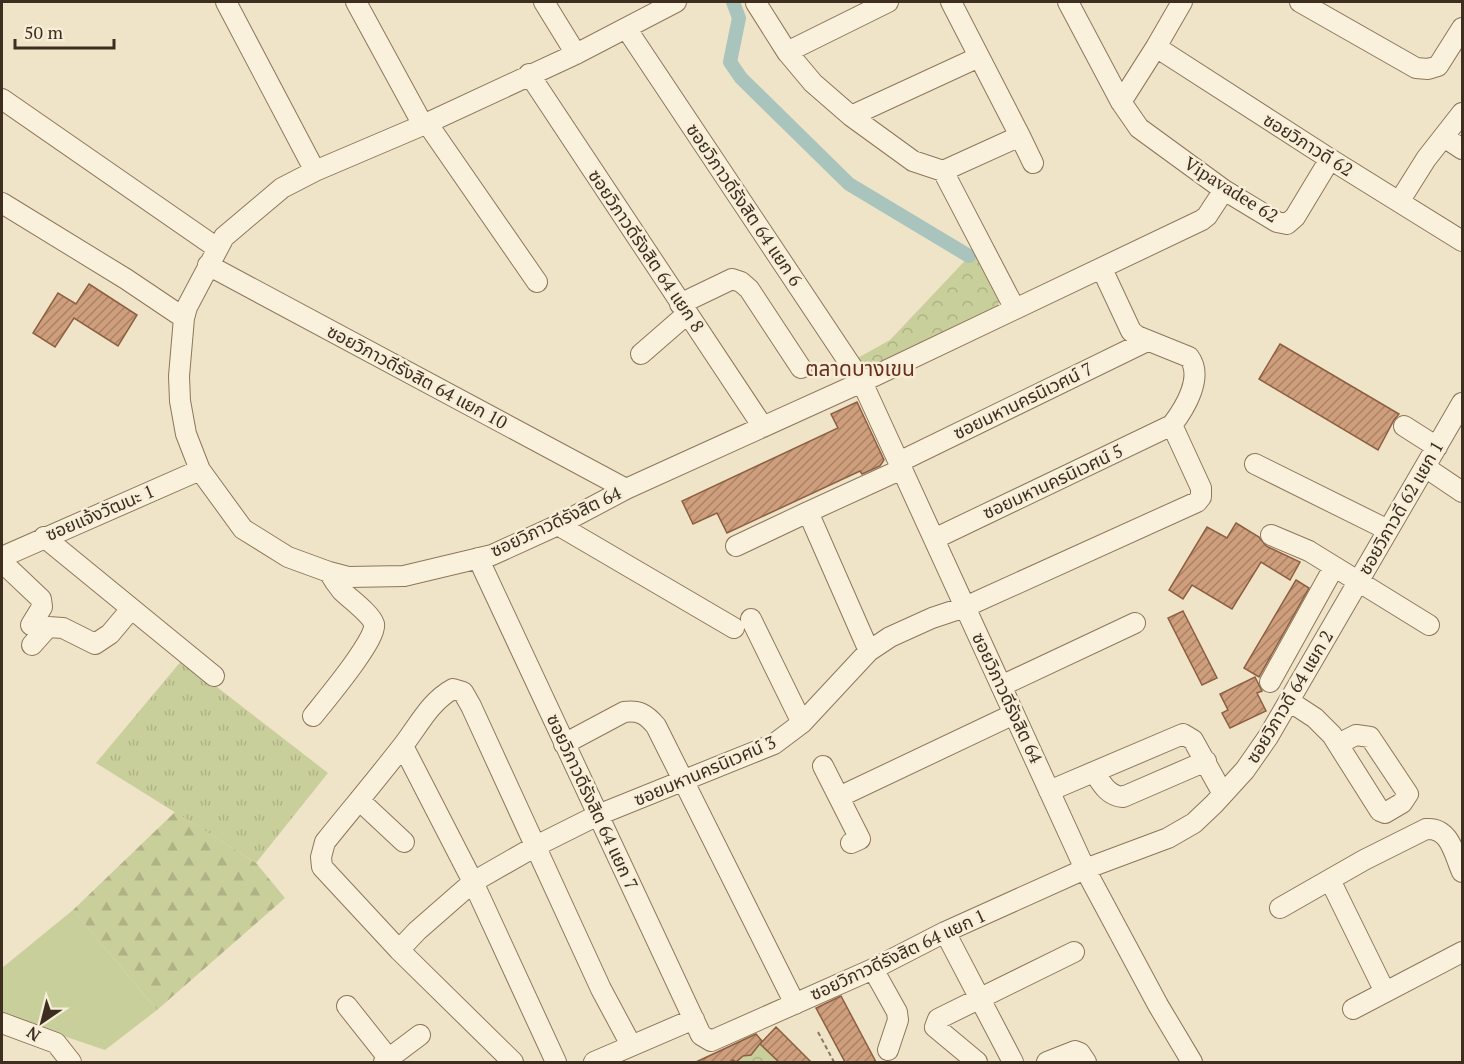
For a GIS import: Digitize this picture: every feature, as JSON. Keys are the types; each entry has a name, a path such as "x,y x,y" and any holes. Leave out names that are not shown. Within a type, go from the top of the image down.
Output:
{"street":[{"path":"226,2 315,171"},
{"path":"356,2 425,124 537,282"},
{"path":"544,2 576,54"},
{"name":"ซอยวิภาวดีรังสิต 64","path":"676,2 576,54 282,188 224,237 187,307 184,318 179,376 180,401 186,435 200,470 243,529 288,556 328,572 348,577 405,576 492,555 558,525 630,487 763,427 864,387 1085,869 1158,1005 1192,1062"},
{"path":"787,52 888,2"},
{"path":"951,2 1033,163"},
{"name":"Vipavadee 62","path":"1068,2 1120,102 1139,128 1224,190 1277,222 1287,224 1295,217 1330,159"},
{"path":"1120,102 1182,2"},
{"path":"1300,2 1416,68 1428,69 1438,66 1462,28"},
{"path":"756,3 787,52 813,83 851,116 913,161 943,171 1020,135"},
{"name":"ซอยวิภาวดีรังสิต 64 แยก 6","path":"626,27 864,387"},
{"name":"ซอยวิภาวดี 62","path":"1156,47 1462,241"},
{"path":"851,116 979,57"},
{"name":"ซอยวิภาวดีรังสิต 64 แยก 8","path":"529,74 763,427"},
{"name":"ซอยวิภาวดีรังสิต 64 แยก 10","path":"2,99 213,257 630,487"},
{"path":"1400,202 1426,159 1462,113"},
{"path":"1444,136 1462,149"},
{"path":"943,171 1015,309"},
{"path":"630,487 648,491 864,387 1015,309 1202,220 1208,216 1224,190"},
{"path":"2,203 126,279 184,318"},
{"path":"1102,269 1131,331 1137,336 1189,357 1193,363 1195,369 1191,390 1183,411 1172,425"},
{"path":"641,354 684,309 732,279 741,282 749,289 801,368"},
{"name":"ซอยมหานครนิเวศน์ 7","path":"736,546 1148,340"},
{"name":"ซอยวิภาวดี 62 แยก 1","path":"1359,582 1462,403"},
{"name":"ซอยมหานครนิเวศน์ 3","path":"399,950 417,931 473,882 536,846 598,815 774,744 802,723 869,651 890,637 932,618 965,607 1197,502 1201,497 1201,488 1172,425"},
{"name":"ซอยมหานครนิเวศน์ 5","path":"934,539 1172,425"},
{"path":"1404,426 1437,447"},
{"path":"1255,464 1389,530"},
{"path":"1425,467 1462,492"},
{"name":"ซอยแจ้งวัฒนะ 1","path":"2,557 200,470"},
{"path":"808,512 869,651"},
{"path":"558,525 743,624 802,723"},
{"path":"1271,535 1309,551 1430,625"},
{"path":"44,537 213,676"},
{"name":"ซอยวิภาวดีรังสิต 64 แยก 7","path":"478,558 694,1019 702,1035 711,1041"},
{"path":"2,562 41,599 42,608 31,625"},
{"path":"1270,682 1334,567"},
{"path":"313,716 373,635 374,625 370,617 328,572"},
{"name":"ซอยวิภาวดี 64 แยก 2","path":"1085,869 1168,838 1194,823 1223,794 1245,770 1262,745 1359,582"},
{"path":"32,645 48,627 63,627 95,644 111,634 132,609"},
{"path":"1001,686 1135,622"},
{"path":"513,1062 399,950 322,867 321,857 325,842 441,695 453,689 463,692 471,706 601,989 632,1045"},
{"path":"1289,701 1315,718 1338,744"},
{"path":"564,744 624,712 633,711 646,714 656,726 795,1004"},
{"path":"839,797 1014,714"},
{"path":"1049,791 1183,734 1193,740 1223,794"},
{"path":"403,746 473,882 556,1062"},
{"path":"1094,772 1107,791 1115,797 1123,797 1206,761"},
{"path":"823,766 860,839 851,843"},
{"path":"359,800 404,842"},
{"path":"1280,908 1426,829 1435,828 1443,832 1448,838 1462,872"},
{"name":"ซอยวิภาวดีรังสิต 64 แยก 1","path":"711,1041 873,969 945,932 1085,869"},
{"path":"1330,880 1385,992"},
{"path":"945,932 1013,1062"},
{"path":"977,1062 935,1027 938,1019 1074,952"},
{"path":"1353,1009 1462,952"},
{"path":"873,969 897,1012 898,1020 888,1050"},
{"path":"347,1006 386,1061 420,1035"},
{"path":"594,1062 694,1019"},
{"path":"2,1023 56,1043 71,1062"},
{"path":"1047,1062 1075,1051 1080,1053 1086,1062"}],"path":[{"path":"818,1032 834,1062"}],"green space":[{"path":"976,249 999,301 998,309 863,374 854,360 890,340"},
{"path":"182,660 328,773 256,863 96,763"},
{"path":"175,812 256,863 285,898 157,1010 73,910"},
{"path":"73,910 157,1010 105,1050 4,1016 2,1012 2,968"},
{"path":"760,1044 779,1062 736,1062"}],"building":[{"path":"89,284 137,315 118,346 74,318 55,347 33,333 58,293 76,304"},
{"path":"1280,344 1399,414 1378,450 1259,379"},
{"path":"857,402 884,460 880,466 862,474 860,471 727,533 717,513 693,524 682,501 838,428 831,414"},
{"path":"1236,523 1259,537 1266,546 1300,562 1290,580 1261,562 1232,609 1192,585 1183,599 1169,590 1207,527 1227,538"},
{"path":"1296,580 1309,588 1259,677 1244,668"},
{"path":"1183,611 1217,678 1202,685 1168,618"},
{"path":"1255,677 1262,691 1257,693 1266,711 1230,728 1222,713 1228,710 1220,694"},
{"path":"841,996 876,1062 845,1062 816,1008"},
{"path":"776,1027 811,1062 779,1062 760,1044"},
{"path":"756,1034 762,1041 751,1055 743,1056 736,1062 733,1060 730,1062 696,1062"}],"waterway":[{"path":"733,2 739,18 730,62 741,78 849,184 969,256"}],"district":[{"name":"ตลาดบางเขน","path":"860,369"}]}
